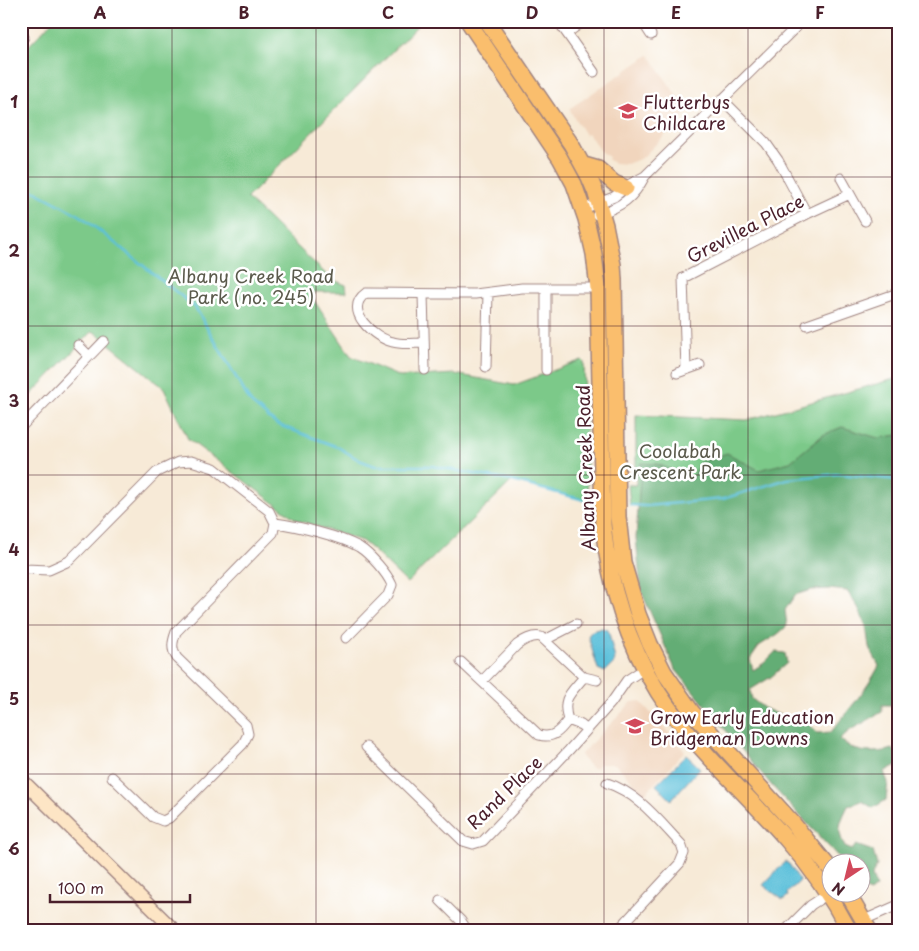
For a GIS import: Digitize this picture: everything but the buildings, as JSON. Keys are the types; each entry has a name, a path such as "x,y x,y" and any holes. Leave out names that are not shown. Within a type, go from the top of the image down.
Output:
{"main road":[{"name":"Albany Creek Road","path":"468,21 560,158 574,184 585,214 594,254 598,288 602,504 605,542 610,573 630,639 658,693 680,722 787,840 822,886"},
{"name":"Albany Creek Road","path":"487,21 584,165 601,208 614,280 617,480 621,542 632,599 643,629 658,661 692,712 822,858"},
{"path":"584,165 598,170 614,183 626,188"},
{"name":"Albany Creek Road","path":"834,904 849,930"},
{"path":"854,904 866,925"}],"street":[{"path":"558,21 594,72"},
{"path":"567,33 584,21"},
{"path":"642,21 651,35"},
{"path":"601,208 614,196 645,176 802,21"},
{"path":"722,99 766,143 778,160 807,214"},
{"path":"585,214 628,200 637,192 645,176"},
{"path":"841,178 865,221"},
{"name":"Grevillea Place","path":"700,365 681,371 683,278 850,194"},
{"path":"424,344 394,343 385,340 365,326 358,314 358,304 361,296 366,293 475,294 522,288 598,288"},
{"path":"546,288 546,370"},
{"path":"486,367 488,292"},
{"path":"807,325 898,292"},
{"path":"423,294 425,370"},
{"path":"21,427 104,341"},
{"path":"78,345 89,356"},
{"path":"21,567 25,569 50,570 69,561 157,472 178,462 192,461 214,468 269,511 276,524 273,533 176,632 172,642 172,651 178,658 246,725 248,734 243,744 169,818 163,821 153,817 112,777"},
{"path":"276,524 293,526 350,542 361,548 388,576 392,585 388,596 346,638"},
{"path":"545,640 576,624"},
{"path":"482,681 517,645 524,640 536,636 542,637 584,677 597,680"},
{"name":"Rand Place","path":"366,747 462,841 473,844 483,841 611,703 627,680 658,661"},
{"path":"461,662 539,735 545,737 555,735 568,720"},
{"path":"568,720 565,711 566,700 584,677"},
{"path":"568,720 581,725 586,730"},
{"path":"21,780 174,930"},
{"path":"608,783 632,794 682,844 684,853 680,863 618,930"},
{"path":"786,930 811,905 822,898"},
{"path":"440,900 461,921 467,930"},
{"path":"866,925 898,905"}],"shaded area":[{"name":"Flutterbys Childcare","path":"649,55 688,112 642,158 627,164 614,163 608,160 609,157 601,152 588,133 585,135 569,109"},
{"name":"Grow Early Education Bridgeman Downs","path":"640,701 685,751 645,794 615,764 600,764 596,768 592,768 582,758 581,754 632,702"}],"green space":[{"name":"Albany Creek Road Park (no. 245)","path":"52,21 422,21 247,198 331,279 346,285 347,292 316,292 311,296 351,356 400,377 455,374 514,385 582,360 584,362 588,501 512,481 407,583 362,541 297,520 188,439 164,388 93,331 21,405 21,54"},
{"name":"Coolabah Crescent Park","path":"898,378 898,480 646,506 630,505 628,485 636,485 636,415 747,420"},
{"path":"842,427 878,438 898,435 898,703 894,697 892,705 882,705 882,712 849,731 840,739 858,750 878,752 893,749 898,756 898,764 884,772 888,782 886,800 873,808 862,801 848,806 840,826 845,847 852,850 856,845 873,851 877,865 872,875 872,854 836,854 772,786 675,669 641,591 636,538 641,463 657,464 693,478 699,463 727,453 759,470 790,462 823,435","holes":["811,590 847,591 857,606 866,626 869,647 879,666 863,692 831,732 817,733 808,723 791,720 764,708 752,699 750,690 771,677 787,663 785,653 775,652 764,663 753,670 750,659 759,646 787,626 785,610 795,595"]},
{"path":"872,875 876,887 872,890"}],"water":[{"path":"602,628 608,630 615,659 614,663 605,672 598,669 588,636 592,631"},
{"path":"686,755 700,768 671,800 656,785"},
{"path":"785,862 789,864 800,881 787,893 788,896 783,900 763,885"}],"waterway":[{"path":"21,184 81,216 195,307 251,403 276,424 338,447 359,460 375,466 432,466 512,481 588,501"},
{"path":"630,505 646,506 723,499 787,479 838,474 898,480"}],"place":[{"name":"Flutterbys Childcare","path":"628,111"},
{"name":"Grow Early Education Bridgeman Downs","path":"635,726"}]}
